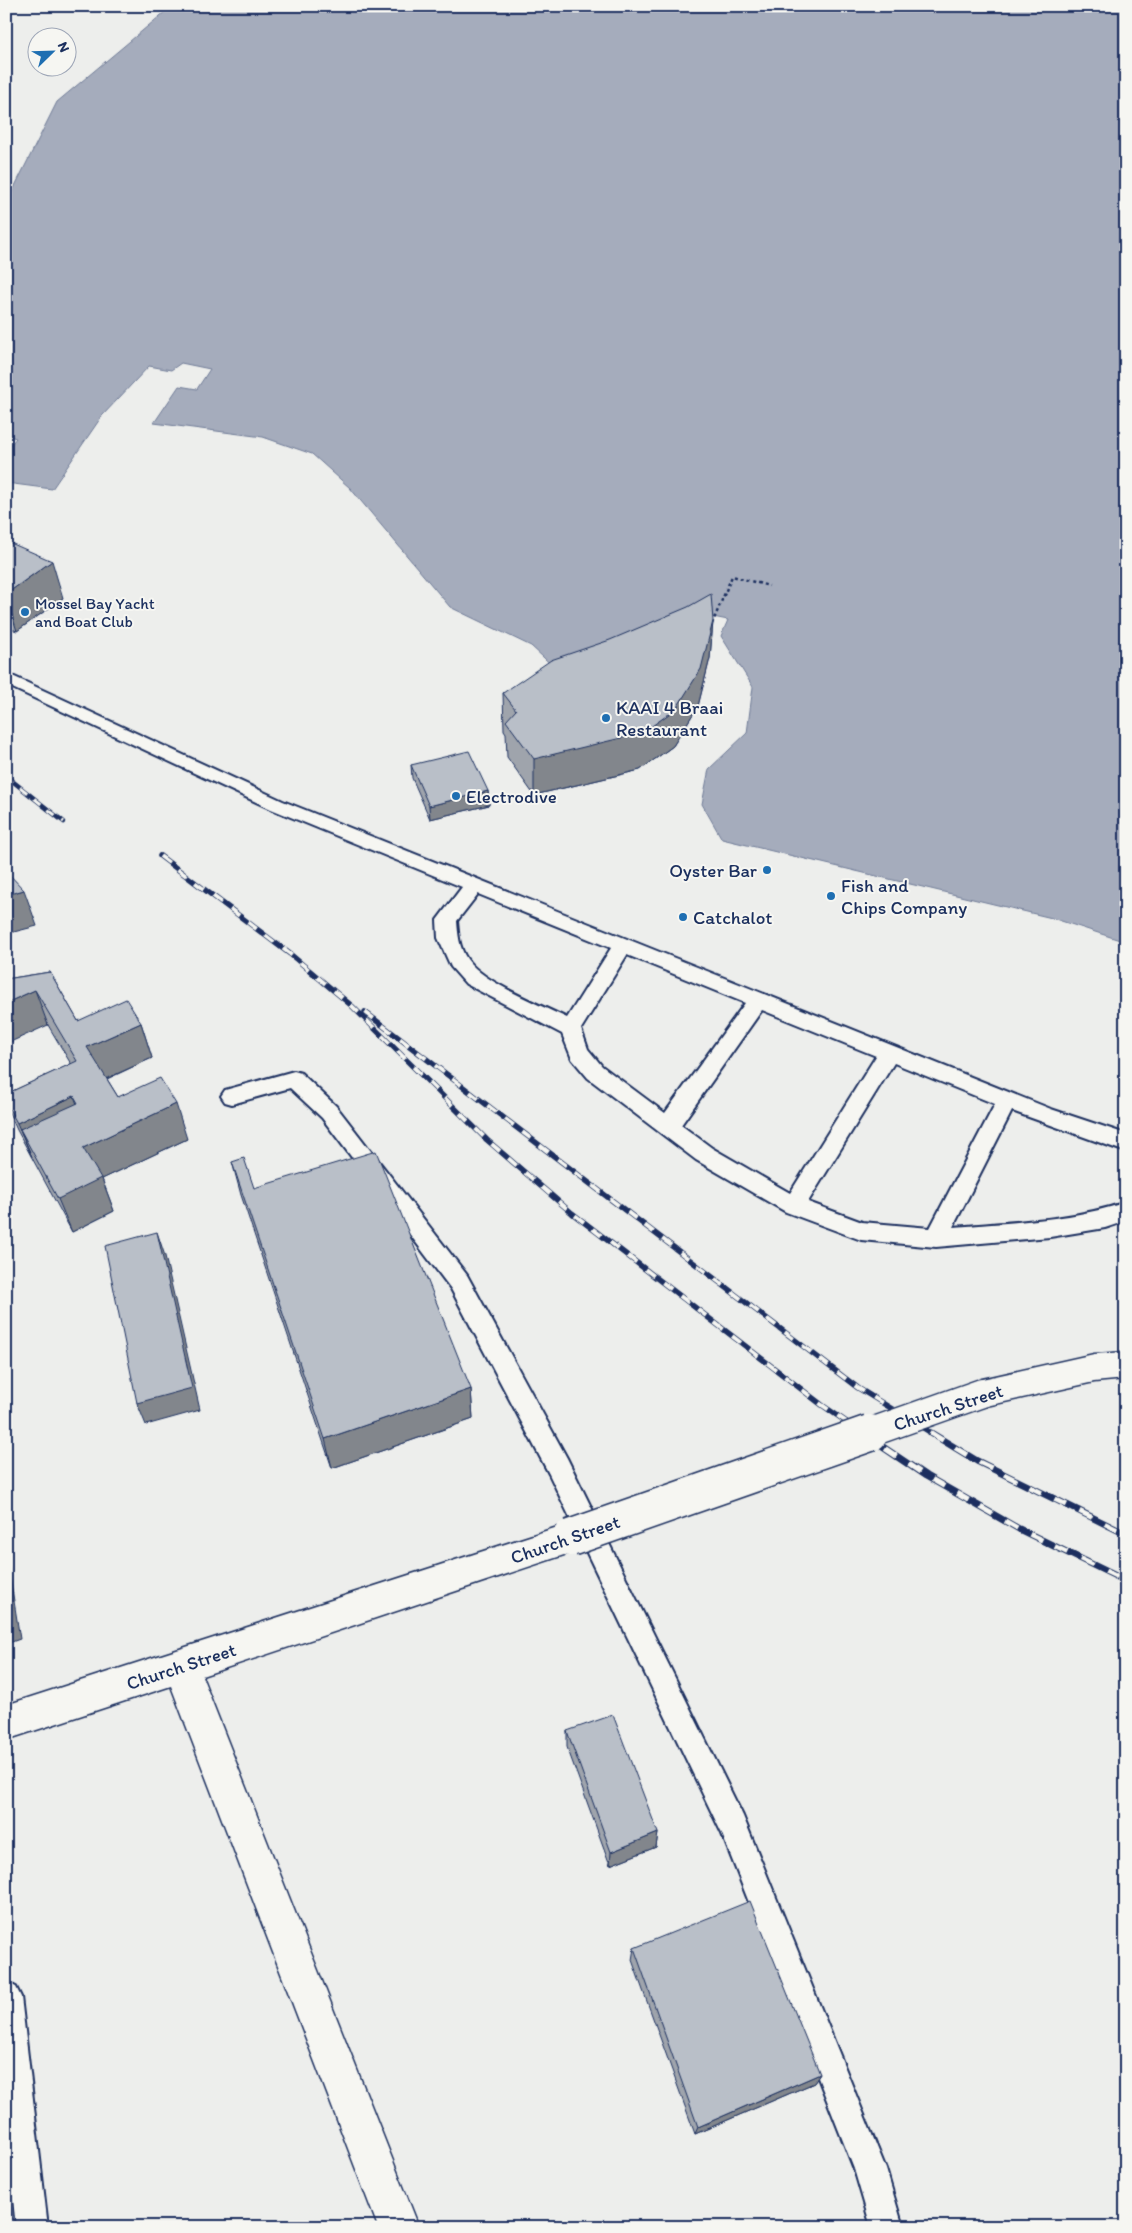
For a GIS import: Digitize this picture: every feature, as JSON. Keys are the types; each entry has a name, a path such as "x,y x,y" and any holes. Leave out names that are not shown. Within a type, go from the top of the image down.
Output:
{"street":[{"name":"Church Street","path":"6,1723 570,1538 982,1393 1094,1368 1126,1365"},
{"path":"181,1666 399,2227"}],"lane":[{"path":"6,678 277,805 1007,1101 1126,1143"},
{"path":"474,885 447,920 448,938 458,962 473,979 571,1029 579,1053 595,1072 704,1154 794,1206 861,1232 936,1238 1050,1228 1105,1219 1126,1211"},
{"path":"571,1029 623,945"},
{"path":"667,1127 758,1000"},
{"path":"794,1206 889,1053"},
{"path":"232,1096 294,1079 329,1112 459,1282 558,1466 733,1826 870,2168 886,2227"},
{"path":"936,1238 1007,1101"},
{"path":"6,1997 32,2227"}],"path":[{"path":"708,631 732,576 769,586"}],"water":[{"path":"172,6 1126,6 1126,942 1052,918 722,839 702,804 709,769 747,733 753,687 721,636 728,620 708,616 569,681 531,646 450,607 350,488 312,454 263,437 154,423 179,386 197,389 210,369 181,363 171,370 149,366 102,416 52,489 6,483 6,451 16,438 6,435 6,204 57,102"}],"building":[{"path":"6,541 52,561 6,594"},
{"path":"711,594 713,621 701,669 676,709 642,733 534,759 506,721 516,710 503,693 551,660 610,640 688,607"},
{"path":"469,751 488,791 429,806 411,765"},
{"path":"6,871 24,890 6,895"},
{"path":"50,972 78,1021 126,999 141,1023 87,1047 118,1097 160,1078 176,1104 83,1148 101,1178 58,1199 20,1129 78,1103 74,1096 17,1123 6,1103 6,1094 77,1061 35,990 6,1003 6,979"},
{"path":"376,1151 471,1389 325,1439 232,1162 244,1158 254,1188"},
{"path":"157,1232 192,1388 137,1403 105,1246"},
{"path":"613,1715 658,1833 611,1852 567,1731"},
{"path":"750,1901 820,2074 698,2127 634,1948"}],"railway":[{"path":"6,776 64,822"},
{"path":"160,856 290,954 352,1006 487,1140 572,1213 822,1405 864,1434"},
{"path":"365,1012 858,1388 933,1434"},
{"path":"862,1433 926,1476 1019,1529 1126,1581"},
{"path":"931,1433 977,1461 1126,1534"}],"place":[{"name":"Mossel Bay Yacht and Boat Club","path":"25,612"},
{"name":"KAAI 4 Braai Restaurant","path":"606,718"},
{"name":"Electrodive","path":"456,796"},
{"name":"Oyster Bar","path":"767,870"},
{"name":"Fish and Chips Company","path":"831,896"},
{"name":"Catchalot","path":"683,917"}]}
